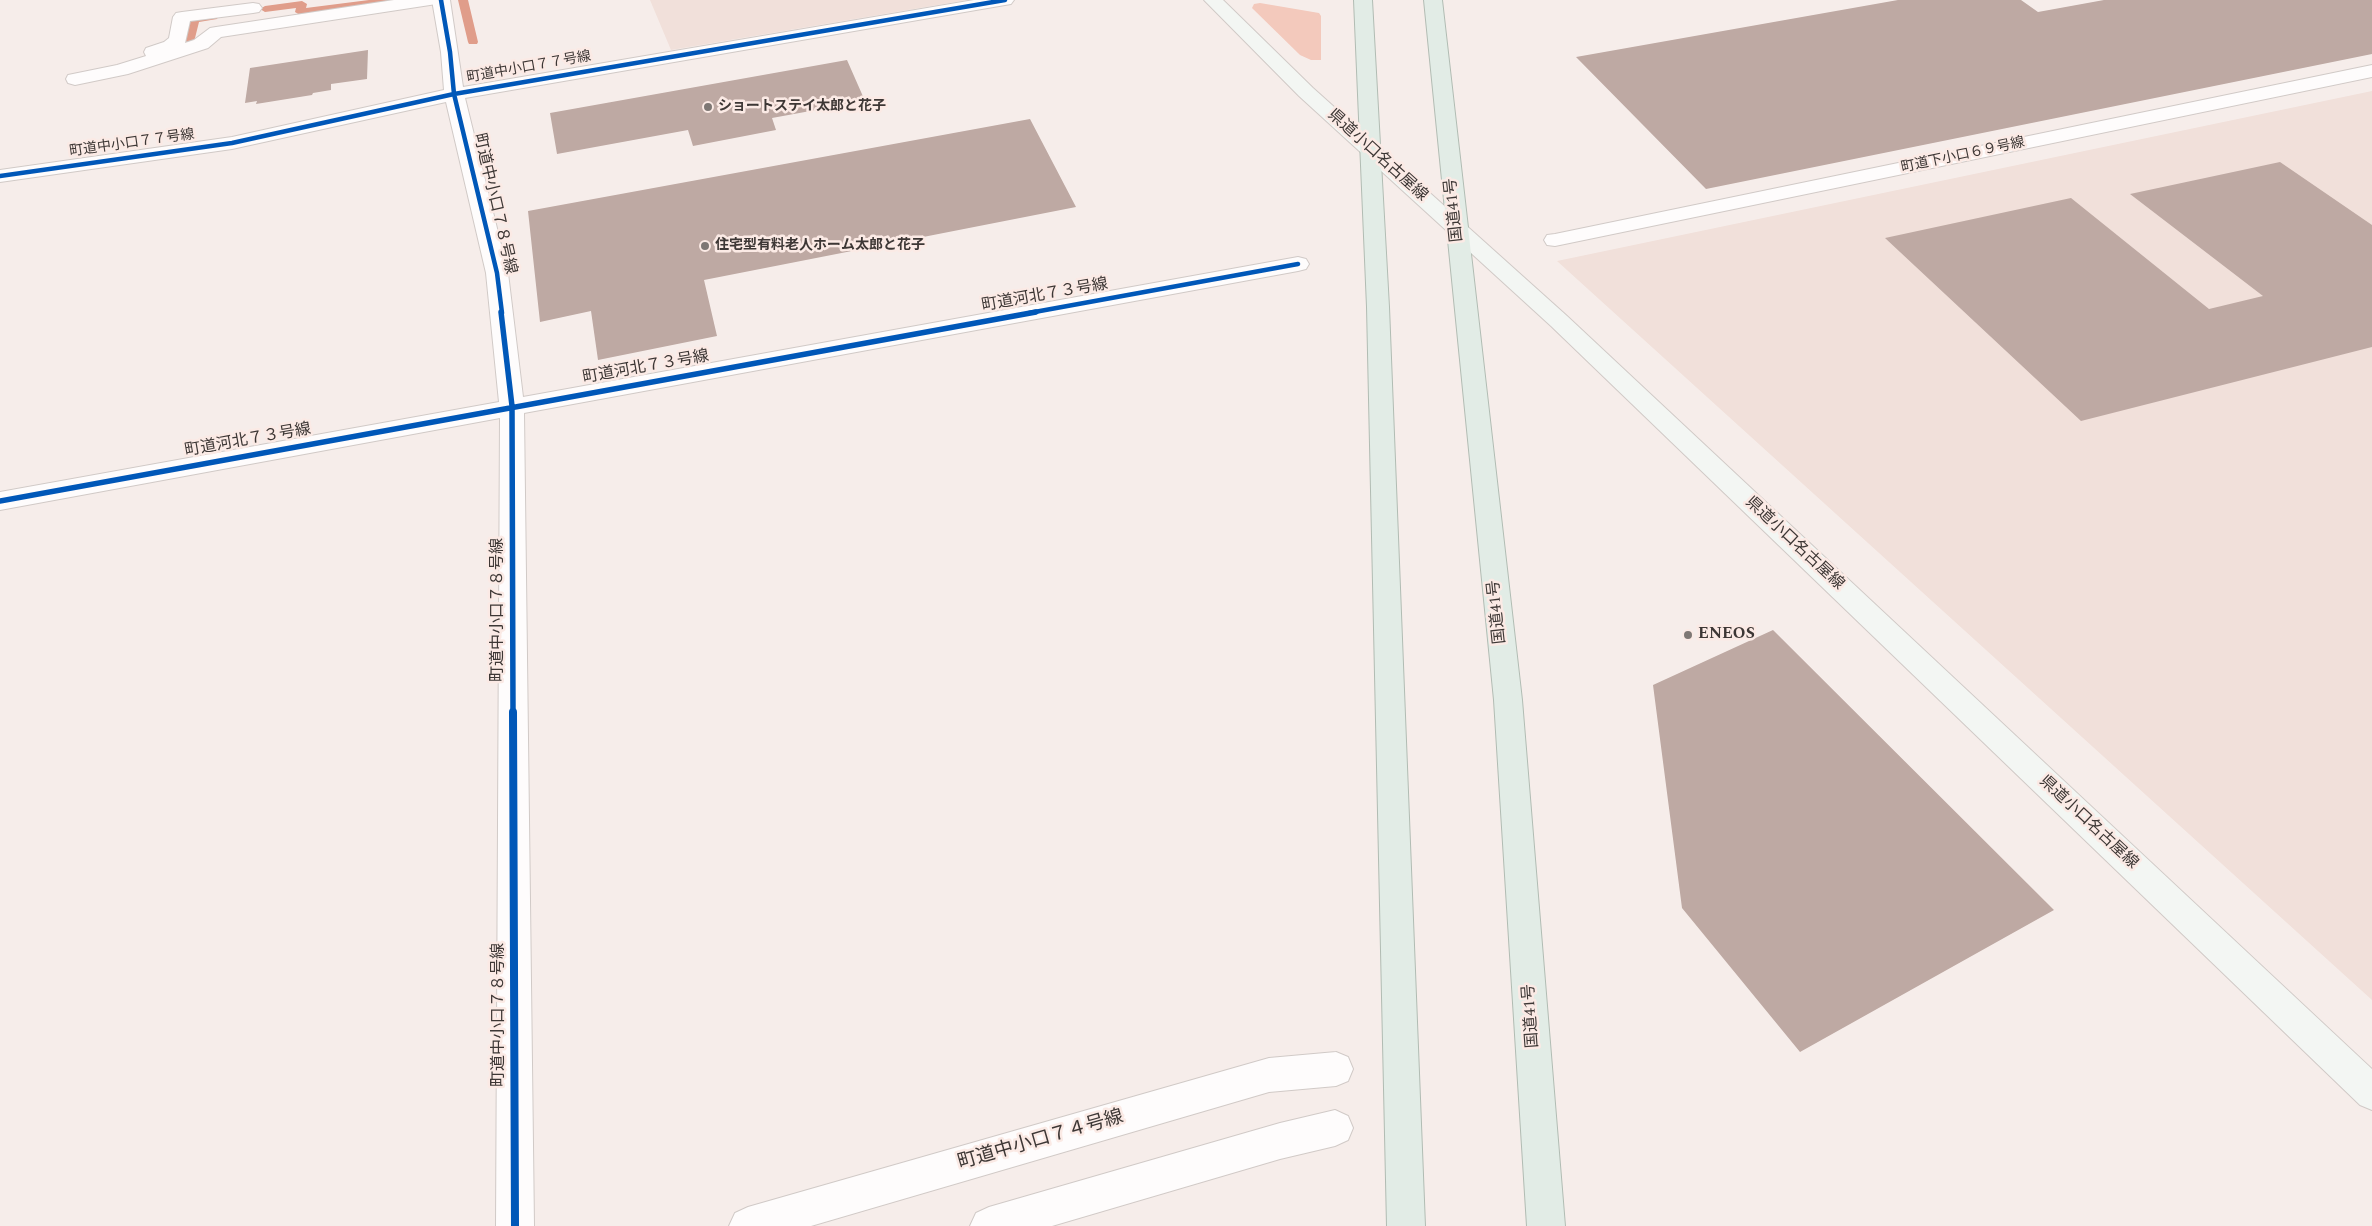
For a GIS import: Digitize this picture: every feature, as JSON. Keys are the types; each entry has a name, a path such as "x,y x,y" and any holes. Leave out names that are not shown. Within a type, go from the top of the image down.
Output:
{"highway":[{"path":"1363,0 1378,307 1406,1226"},
{"name":"国道41号","path":"1433,0 1508,700 1546,1226"}],"main road":[{"name":"県道小口名古屋線","path":"1212,0 1306,92 1559,321 2372,1092"}],"street":[{"path":"310,0 310,7 358,0"},
{"path":"261,8 182,17 178,40 171,46 121,62 84,68 78,78 121,70 201,44 216,32 430,0"},
{"name":"町道中小口７８号線","path":"441,0 450,52 454,94 497,273 512,406 514,1226"},
{"name":"町道中小口７７号線","path":"0,176 232,143 454,94 1005,0"},
{"name":"町道下小口６９号線","path":"1555,240 2372,72"},
{"name":"町道河北７３号線","path":"0,500 1298,264"},
{"name":"町道中小口７４号線","path":"748,1226 1269,1075 1336,1069"},
{"path":"989,1226 1280,1141 1335,1128"}],"shaded area":[{"path":"650,0 967,0 671,50"},
{"path":"1260,3 1319,13 1321,16 1321,60 1311,60 1300,55 1252,8 1254,4"},
{"path":"2372,91 2372,1000 1557,261"}],"building":[{"path":"1898,0 2021,0 2038,12 2104,0 2372,0 2372,54 1706,189 1576,57"},
{"path":"368,50 367,79 331,84 331,90 313,93 312,95 256,104 257,101 245,103 250,68"},
{"name":"ショートステイ太郎と花子","path":"847,60 865,101 772,118 776,130 693,146 688,130 557,154 550,113"},
{"name":"住宅型有料老人ホーム太郎と花子","path":"1030,119 1076,207 704,280 717,336 598,360 591,311 540,322 528,211"},
{"path":"2280,162 2372,225 2372,347 2081,421 1885,238 2071,198 2209,309 2263,296 2130,194"},
{"path":"1773,630 2054,910 1800,1052 1682,908 1653,685"}],"waterway":[{"path":"265,9 302,4 300,12 393,0"},
{"path":"463,0 473,42"},
{"path":"186,42 190,40 194,19 213,17"}],"cycle path":[{"path":"441,0 450,52 454,94 497,273 512,406 515,1226"},
{"path":"0,176 232,143 454,94 1005,0"},
{"path":"0,501 1298,264"}],"place":[{"name":"ショートステイ太郎と花子","path":"708,107"},
{"name":"住宅型有料老人ホーム太郎と花子","path":"705,246"},
{"name":"ENEOS","path":"1688,635"}]}
